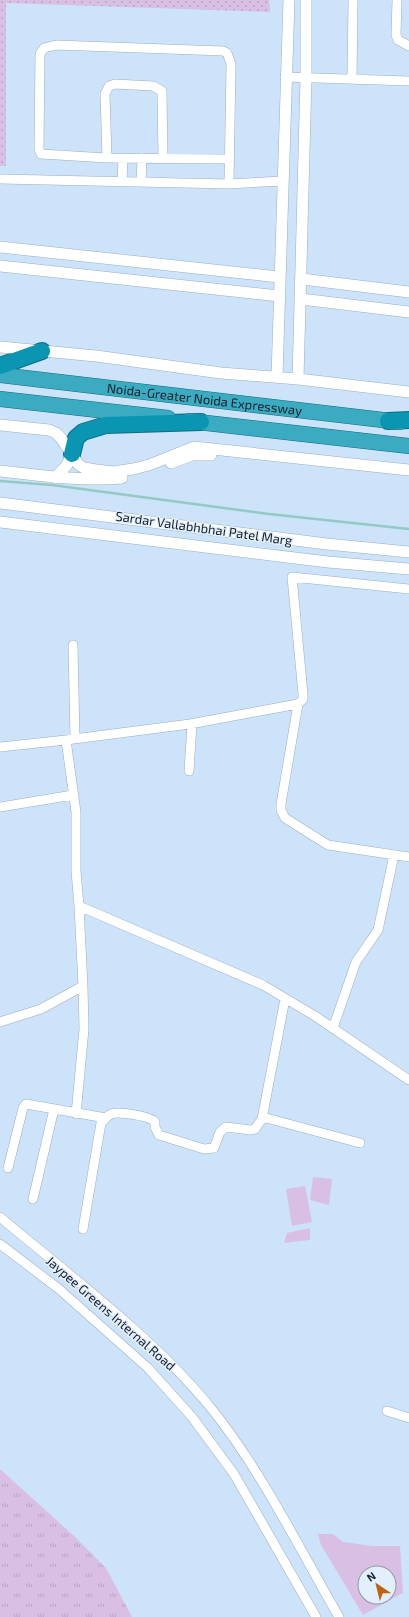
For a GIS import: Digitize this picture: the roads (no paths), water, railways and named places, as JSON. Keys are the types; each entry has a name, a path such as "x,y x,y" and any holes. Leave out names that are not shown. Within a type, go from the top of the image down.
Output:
{"highway":[{"path":"0,366 42,351"},
{"name":"Noida-Greater Noida Expressway","path":"0,375 409,423"},
{"name":"Noida-Greater Noida Expressway","path":"0,399 409,446"},
{"path":"388,421 409,420"},
{"path":"72,454 76,438 83,432 106,424 201,422"}],"street":[{"path":"277,377 285,77 289,0"},
{"path":"298,378 302,279 306,0"},
{"path":"352,79 353,0"},
{"path":"396,0 396,35 398,40 409,46"},
{"path":"228,158 107,158 41,154 39,149 40,54 44,48 56,44 223,51 227,53 231,64 228,158 229,184"},
{"path":"285,77 409,81"},
{"path":"107,158 105,94 109,86 115,84 153,86 162,90 163,158"},
{"path":"122,182 123,158"},
{"path":"141,182 142,158"},
{"path":"0,179 229,184 282,181"},
{"path":"0,247 279,277"},
{"path":"0,266 279,296"},
{"path":"302,279 409,292"},
{"path":"301,300 409,312"},
{"path":"0,347 96,356 221,373 298,378 409,392"},
{"path":"0,425 49,430 56,433 78,464 84,468 114,472 149,465 194,447 241,454 409,470"},
{"path":"55,478 67,465 72,454"},
{"path":"0,471 55,478 91,480 127,477 192,456 241,454"},
{"name":"Sardar Vallabhbhai Patel Marg","path":"0,502 326,544 409,552"},
{"name":"Sardar Vallabhbhai Patel Marg","path":"0,522 328,562 409,569"},
{"path":"0,747 192,724 298,704 303,699 304,694 292,577 409,589"},
{"path":"73,645 70,739 73,795 77,830 76,871 79,906 84,1029 76,1114"},
{"path":"298,704 281,804 282,814 288,820 328,845 409,857"},
{"path":"189,771 192,724"},
{"path":"0,807 73,795"},
{"path":"333,1028 356,962 378,930 394,855"},
{"path":"79,906 214,962 263,985 333,1028 409,1080"},
{"path":"0,1022 41,1009 83,986"},
{"path":"83,1229 100,1130 102,1123 111,1114 117,1113 148,1117 155,1122 156,1132 163,1138 210,1150 216,1146 220,1132 226,1127 251,1130 255,1129 262,1119 284,999"},
{"path":"8,1168 24,1105 28,1104 76,1114 106,1118"},
{"path":"33,1199 54,1109"},
{"path":"262,1119 272,1119 360,1143"},
{"name":"Jaypee Greens Internal Road","path":"1,1219 163,1354 211,1408 252,1466 339,1617"},
{"name":"Jaypee Greens Internal Road","path":"0,1244 59,1289 148,1368 192,1417 234,1474 316,1617"},
{"path":"387,1411 409,1418"}],"waterway":[{"path":"0,481 52,485 269,514 409,529"}]}
